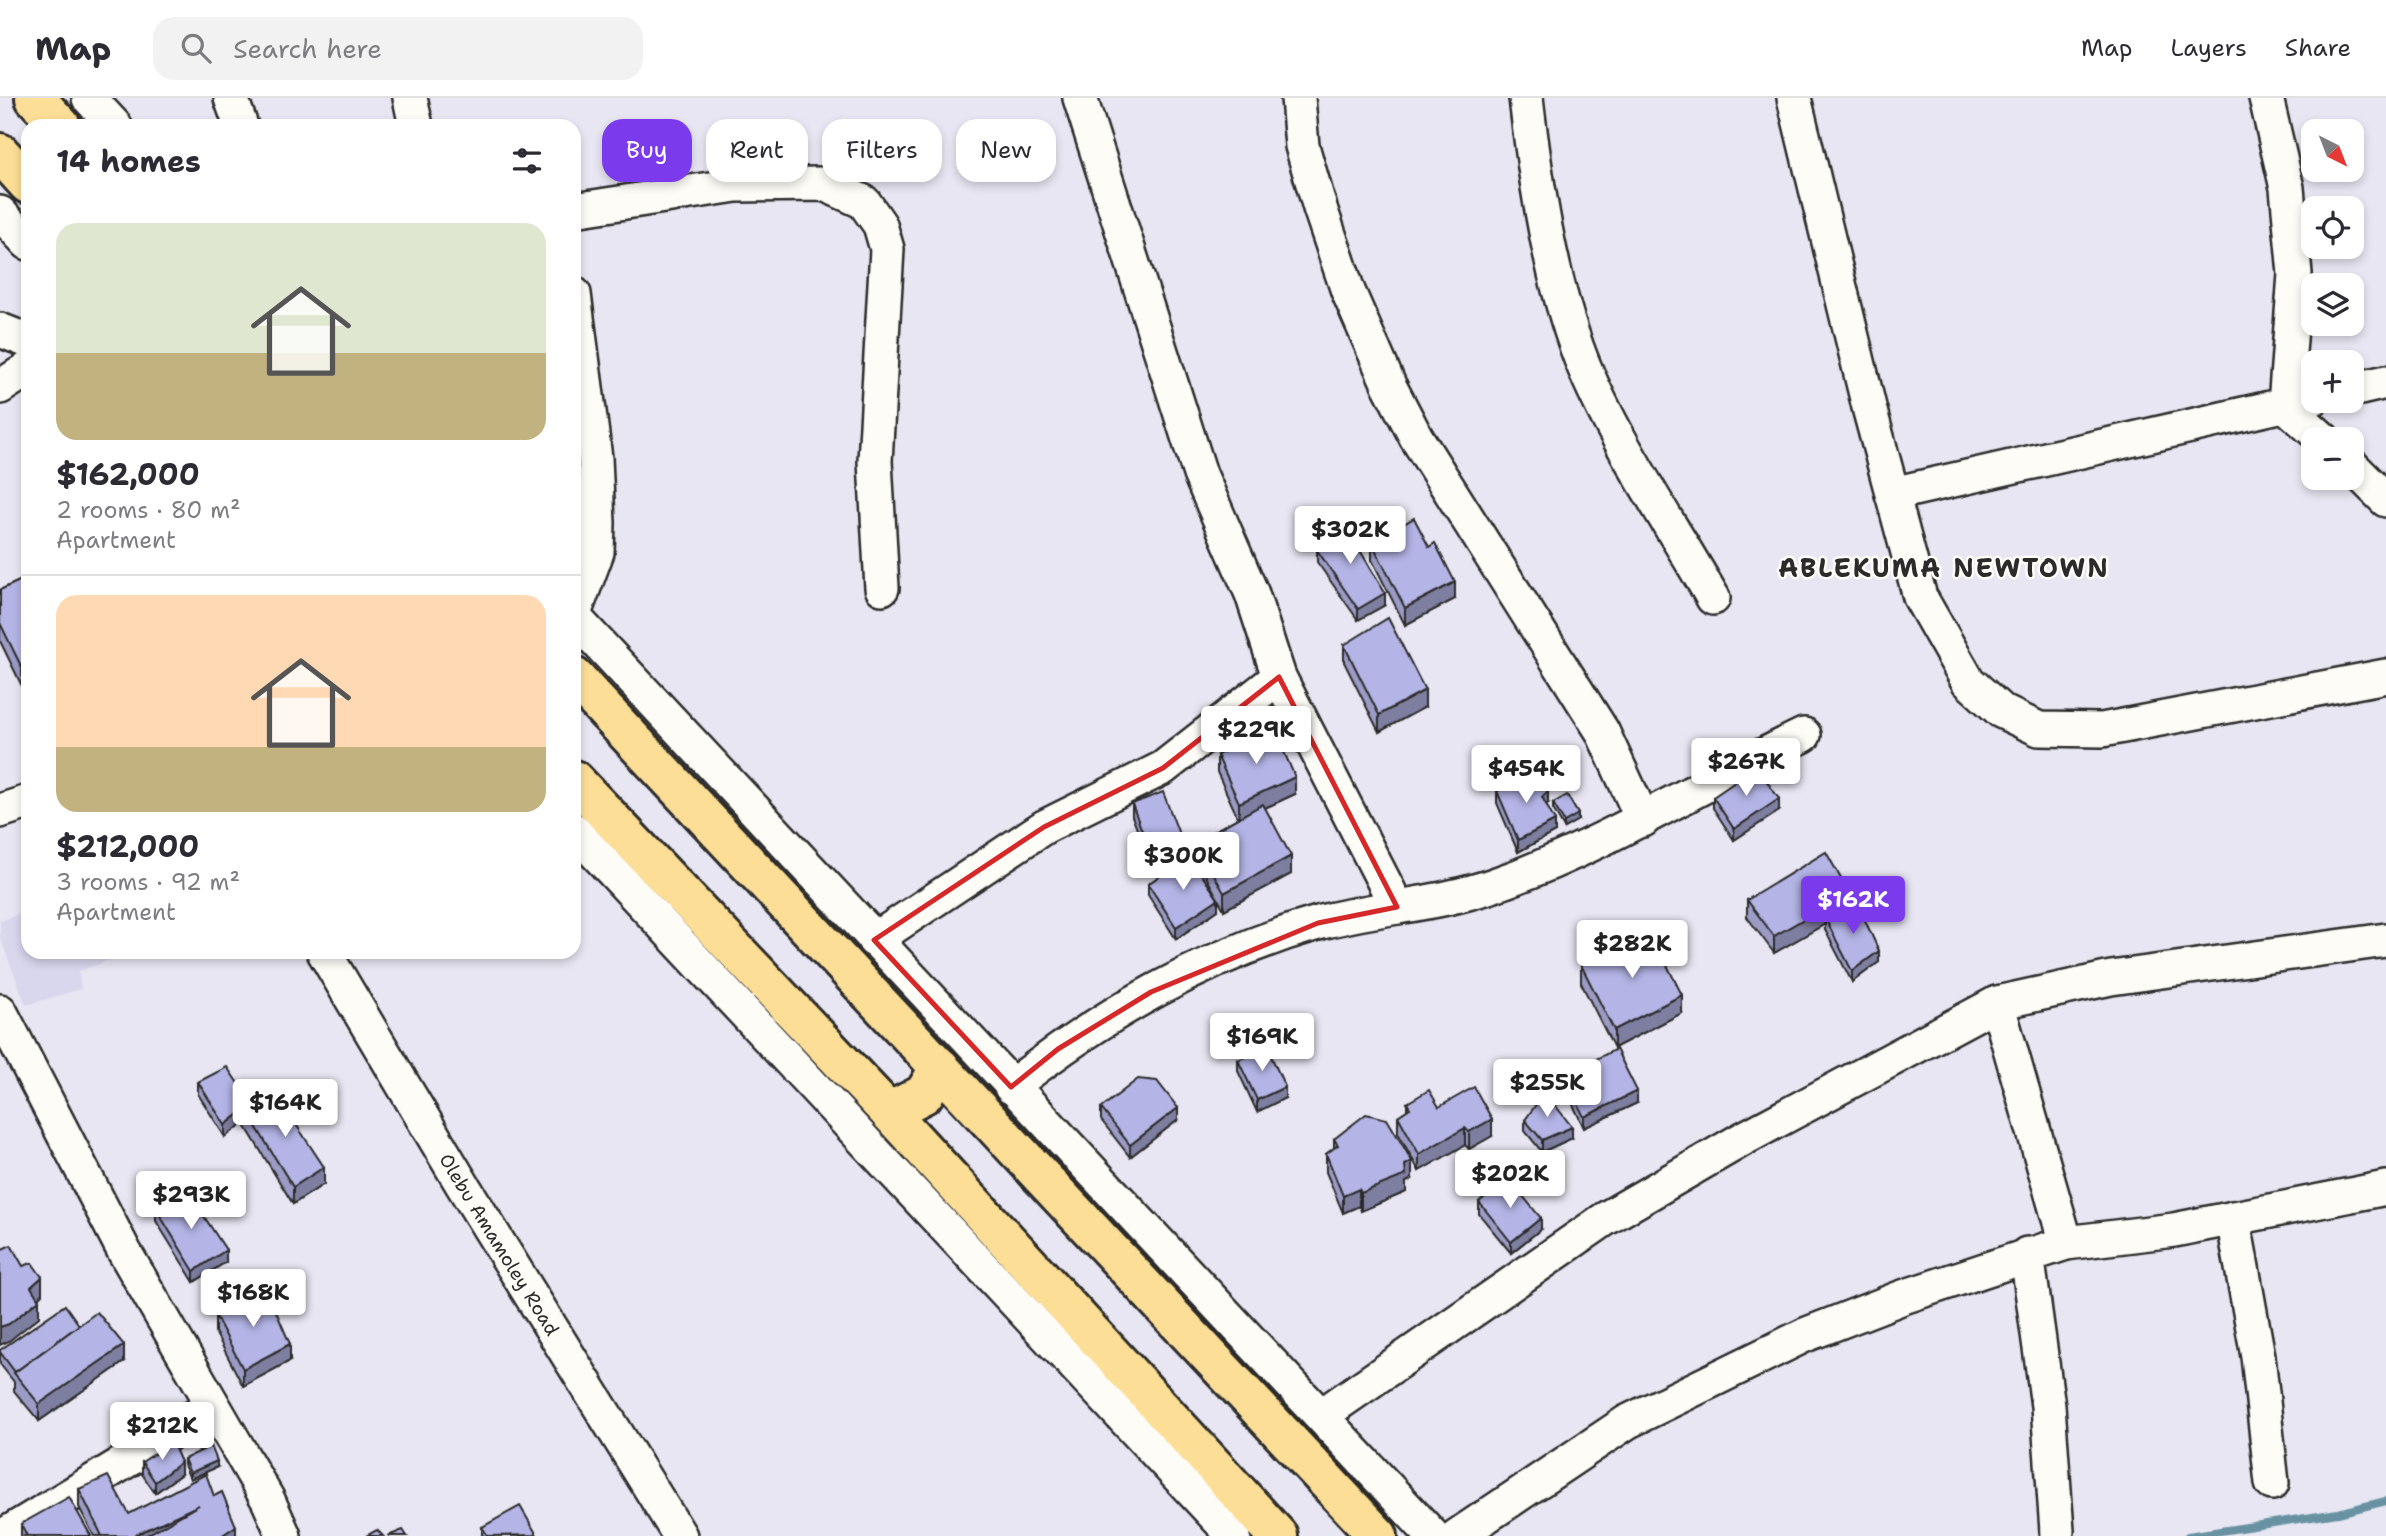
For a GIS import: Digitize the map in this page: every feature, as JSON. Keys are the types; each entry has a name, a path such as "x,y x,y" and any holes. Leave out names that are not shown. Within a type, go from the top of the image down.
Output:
{"main road":[{"path":"35,98 54,119"},
{"path":"0,153 21,176"},
{"path":"581,684 1378,1536"},
{"path":"581,787 889,1112 1278,1536"},
{"path":"889,1112 924,1094 940,1067"}],"street":[{"path":"89,98 108,119"},
{"path":"230,98 238,119"},
{"path":"410,98 414,119"},
{"path":"1080,98 1200,474 1252,594 1279,677 1397,907"},
{"path":"1298,98 1302,146 1320,208 1348,291 1389,385 1416,437 1602,731 1643,820"},
{"path":"1526,98 1549,242 1581,359 1610,418 1713,598"},
{"path":"1794,98 1920,597 1968,681 2001,711 2039,729 2102,730 2386,676"},
{"path":"2266,98 2287,188 2295,274 2299,401 2315,427"},
{"path":"581,209 736,185 824,184 864,202 880,225 887,249 875,460 882,588"},
{"path":"0,213 21,236"},
{"path":"0,330 21,338"},
{"path":"581,349 595,458 598,523 597,552 581,597"},
{"path":"0,387 21,374"},
{"path":"2364,387 2386,382"},
{"path":"1892,494 2299,401"},
{"path":"2364,478 2386,500"},
{"path":"581,624 1433,1536"},
{"path":"874,940 1044,827 1163,768 1279,677"},
{"path":"1011,1087 1058,1049 1163,987 1241,951 1318,923 1448,899 1495,885 1643,820 1745,763 1804,735"},
{"path":"0,811 21,805"},
{"path":"581,837 1234,1536"},
{"path":"1322,1415 1605,1219 1741,1140 1997,1003 2111,978 2386,940"},
{"name":"Olebu Amamoley Road","path":"328,959 462,1184 680,1536"},
{"path":"1997,1003 2066,1243"},
{"path":"0,1011 124,1251 268,1500 284,1536"},
{"path":"1457,1536 1627,1422 1817,1330 1903,1297 2066,1243 2174,1230 2386,1188"},
{"path":"2233,1218 2258,1356 2272,1483"},
{"path":"2027,1254 2048,1406 2057,1531"},
{"path":"3,1536 151,1446 212,1404"}],"highlighted area":[{"path":"1279,677 1397,907 1318,923 1151,992 1058,1049 1011,1087 874,940 1044,827 1163,768"}],"shaded area":[{"path":"21,914 21,959 113,959 78,971 81,989 26,1005 0,937 0,921"}],"building":[{"path":"1340,516 1385,593 1358,609 1317,550"},
{"path":"1414,518 1429,547 1435,543 1455,582 1405,608 1372,543"},
{"path":"21,580 21,666 0,623 0,590"},
{"path":"1388,618 1425,690 1379,715 1344,645"},
{"path":"1274,729 1295,777 1239,803 1217,755"},
{"path":"1757,767 1779,799 1734,829 1713,797"},
{"path":"1534,771 1548,791 1542,797 1555,821 1518,840 1497,791"},
{"path":"1163,792 1185,850 1154,863 1132,804"},
{"path":"1567,795 1578,814 1564,822 1553,803"},
{"path":"1263,804 1291,856 1224,893 1196,841"},
{"path":"1826,852 1849,893 1774,936 1747,900"},
{"path":"1189,856 1218,899 1176,927 1148,884"},
{"path":"1857,903 1879,951 1852,971 1825,918"},
{"path":"1650,931 1682,995 1614,1030 1581,965"},
{"path":"1267,1047 1285,1087 1257,1100 1238,1060"},
{"path":"1616,1049 1637,1091 1584,1117 1564,1075"},
{"path":"227,1067 252,1104 225,1125 198,1082"},
{"path":"1138,1079 1157,1081 1178,1108 1130,1145 1101,1108"},
{"path":"1474,1087 1492,1119 1469,1132 1465,1128 1419,1154 1398,1116 1410,1108 1407,1103 1429,1090 1439,1107"},
{"path":"274,1091 324,1167 293,1187 246,1110"},
{"path":"1545,1092 1572,1127 1542,1140 1525,1120"},
{"path":"1366,1114 1387,1119 1412,1161 1405,1165 1406,1175 1361,1193 1359,1189 1343,1196 1326,1154 1338,1145 1334,1139"},
{"path":"1508,1178 1541,1218 1511,1242 1479,1202"},
{"path":"190,1195 226,1250 194,1271 156,1209 176,1196"},
{"path":"11,1245 23,1266 32,1263 42,1277 31,1287 39,1300 9,1324 0,1327 0,1250"},
{"path":"266,1288 290,1344 243,1369 215,1315"},
{"path":"65,1305 79,1325 15,1372 0,1350"},
{"path":"97,1312 124,1345 39,1404 14,1373"},
{"path":"172,1442 181,1462 155,1482 142,1462"},
{"path":"211,1446 217,1461 190,1473 184,1459"},
{"path":"206,1474 214,1496 222,1492 236,1526 221,1536 145,1536 199,1505 133,1536 102,1536 79,1489 108,1476 129,1514"},
{"path":"69,1497 91,1536 27,1536 21,1524"},
{"path":"520,1506 537,1535 488,1536 482,1527"},
{"path":"377,1530 383,1536 366,1536"},
{"path":"403,1530 407,1536 388,1536"}],"waterway":[{"path":"2188,1536 2338,1513 2386,1501"}],"district":[{"name":"ABLEKUMA NEWTOWN","path":"1944,567"}]}
